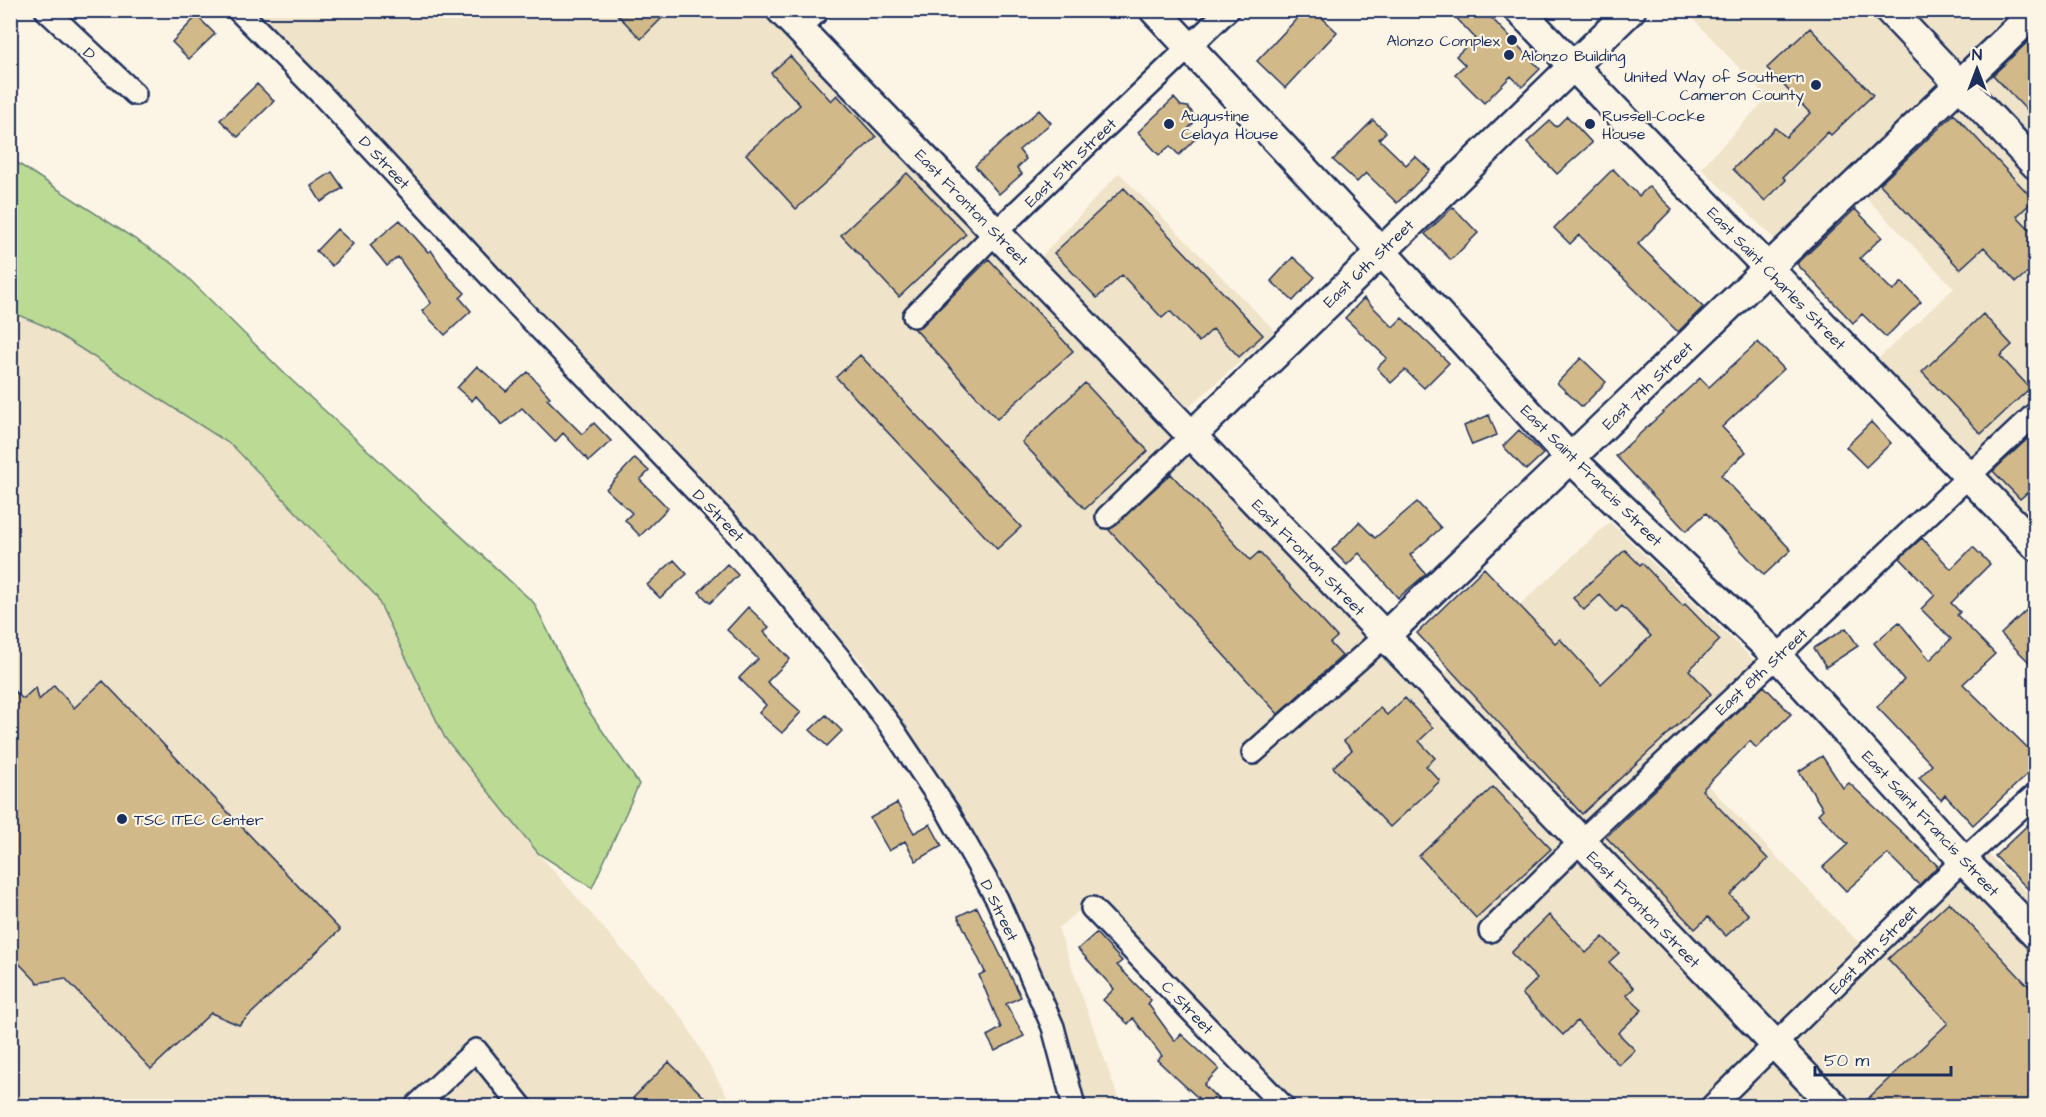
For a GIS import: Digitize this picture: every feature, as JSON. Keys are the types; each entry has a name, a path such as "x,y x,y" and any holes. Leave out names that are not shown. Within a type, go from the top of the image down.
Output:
{"main road":[{"name":"East Saint Francis Street","path":"1154,10 1380,250 1570,458 1776,656 1963,860 2036,935"},
{"name":"East Saint Charles Street","path":"1519,10 2036,546"},
{"name":"East 6th Street","path":"1191,436 1380,250 1631,10"},
{"path":"1889,10 2036,165"},
{"name":"East 7th Street","path":"1385,636 2036,11"},
{"name":"East Fronton Street","path":"799,17 996,232 1834,1107"}],"street":[{"name":"D","path":"46,10 135,94"},
{"name":"D Street","path":"238,10 321,94 516,304 743,540 840,659 890,725 948,812 997,899 1053,1027 1074,1107"},
{"name":"East 5th Street","path":"915,316 996,232 1228,10"},
{"name":"East 8th Street","path":"1490,931 1776,656 2036,413"},
{"name":"East 6th Street","path":"1107,517 1191,436"},
{"name":"East 7th Street","path":"1253,753 1385,636"},
{"name":"East 9th Street","path":"1712,1107 1963,860 2036,794"},
{"name":"C Street","path":"1092,908 1283,1107"},
{"path":"416,1107 476,1050 521,1107"}],"shaded area":[{"path":"251,11 798,11 1039,259 1119,173 1275,331 1188,408 1443,675 1610,522 1763,669 1676,752 1862,946 1972,838 2035,900 2035,1106 1297,1106 1096,896 1058,928 1121,1106 1082,1106 1042,976 977,842 863,663 540,310"},
{"path":"1686,11 2035,11 2035,524 1878,359 1954,288 1844,175 1780,244 1701,168 1767,98"},
{"path":"10,312 47,327 232,446 376,596 445,738 538,853 683,1019 733,1106 11,1106"}],"green space":[{"path":"11,159 175,265 287,376 534,603 584,704 639,784 592,888 538,853 445,738 376,596 233,446 47,327 11,312"}],"building":[{"path":"613,10 655,10 662,18 641,39"},
{"path":"1305,10 1314,10 1337,32 1285,88 1257,61"},
{"path":"1449,10 1484,10 1540,69 1522,87 1511,76 1484,103 1455,74 1465,65 1456,56 1475,38"},
{"path":"197,16 215,34 189,59 172,42"},
{"path":"1810,28 1873,95 1831,135 1828,132 1783,177 1786,180 1765,201 1733,169 1775,128 1786,137 1810,113 1767,68"},
{"path":"2036,34 2036,120 1993,75"},
{"path":"790,56 831,101 837,95 876,137 796,209 746,154 800,105 771,73"},
{"path":"257,84 274,101 238,137 220,120"},
{"name":"Augustine Celaya House","path":"1174,98 1181,106 1188,107 1197,119 1188,129 1197,137 1179,155 1170,146 1159,155 1138,132"},
{"path":"1039,110 1051,123 1019,150 1026,159 1017,168 1022,174 999,194 975,166"},
{"path":"1954,114 2034,200 2017,216 2036,236 2036,265 2016,282 1984,247 1960,269 1880,184"},
{"path":"1567,116 1592,143 1557,174 1527,142 1550,121 1556,127"},
{"path":"1373,120 1386,132 1379,139 1406,165 1415,156 1430,170 1397,203 1366,173 1357,182 1333,160"},
{"path":"1613,169 1639,196 1649,186 1672,209 1638,244 1703,307 1678,332 1579,235 1570,244 1554,228"},
{"path":"332,172 343,188 321,202 311,186"},
{"path":"907,173 966,234 899,297 841,235"},
{"path":"1124,188 1263,335 1239,357 1213,329 1199,342 1170,311 1162,318 1122,275 1097,298 1054,253"},
{"path":"1453,207 1478,233 1451,260 1425,234"},
{"path":"1855,209 1882,237 1860,258 1893,291 1902,282 1921,302 1886,337 1862,314 1853,323 1797,264"},
{"path":"400,220 428,252 431,250 448,276 465,293 460,298 471,311 445,335 422,311 431,303 398,257 387,266 370,245"},
{"path":"337,229 353,244 332,266 316,251"},
{"path":"1293,257 1315,277 1293,301 1271,281"},
{"path":"989,259 1073,351 997,419 914,328 923,325"},
{"path":"1364,298 1393,327 1402,318 1449,363 1424,388 1405,370 1391,383 1377,368 1387,358 1345,318"},
{"path":"1983,314 2012,345 2000,356 2030,388 1981,434 1922,372"},
{"path":"1758,342 1784,369 1722,427 1746,452 1721,475 1791,550 1764,575 1706,513 1686,531 1616,456 1700,378 1709,387"},
{"path":"860,355 1021,527 997,549 836,377"},
{"path":"1581,358 1606,382 1582,407 1557,383"},
{"path":"477,366 506,391 528,372 550,397 547,399 582,434 594,423 611,441 589,461 563,433 555,442 522,408 502,425 476,396 472,401 457,388"},
{"path":"1085,383 1148,451 1085,509 1022,442"},
{"path":"1489,415 1497,435 1472,445 1464,426"},
{"path":"1871,422 1891,443 1866,467 1846,447"},
{"path":"1519,430 1543,454 1526,470 1503,446"},
{"path":"2036,431 2036,485 2020,499 1993,471"},
{"path":"635,458 649,471 640,480 668,508 640,536 625,520 632,513 606,489"},
{"path":"1171,474 1250,560 1259,552 1337,637 1330,643 1342,656 1278,714 1109,530"},
{"path":"1417,502 1441,528 1410,555 1426,574 1398,598 1359,553 1347,565 1332,550 1359,522 1375,538"},
{"path":"1922,538 1951,569 1973,547 1990,564 1951,603 1960,612 1957,615 1995,654 1963,684 2036,756 2036,766 1973,825 1945,795 1941,800 1919,778 1932,765 1877,707 1904,680 1874,643 1899,622 1930,660 1951,639 1921,609 1935,595 1900,558"},
{"path":"1625,550 1640,565 1642,563 1720,640 1689,670 1711,694 1582,814 1417,633 1484,568 1555,643 1560,639 1601,684 1651,636 1622,606 1616,612 1600,595 1584,610 1573,598"},
{"path":"674,560 687,574 660,598 647,585"},
{"path":"727,564 738,575 710,603 699,592"},
{"path":"2036,601 2036,669 2001,634"},
{"path":"748,607 769,627 764,632 790,659 767,682 801,712 782,733 759,713 766,705 739,678 758,659 727,630"},
{"path":"1846,628 1858,646 1826,667 1814,648"},
{"name":"TSC ITEC Center","path":"103,681 340,930 239,1025 211,1013 151,1069 65,978 38,983 10,954 10,687 23,699 36,687 39,700 54,685 74,708"},
{"path":"1764,686 1791,714 1756,748 1750,741 1702,790 1768,859 1730,895 1749,915 1726,936 1708,917 1695,929 1606,837"},
{"path":"1405,698 1433,728 1419,741 1435,758 1426,766 1440,781 1390,827 1333,767 1352,750 1344,741 1380,708 1387,715"},
{"path":"826,715 842,731 827,746 810,730"},
{"path":"1822,756 1843,788 1849,783 1938,866 1919,885 1888,854 1846,891 1823,867 1848,844 1818,814 1823,809 1799,771"},
{"path":"1493,787 1551,849 1476,918 1419,856"},
{"path":"897,803 914,833 930,824 942,846 916,861 905,841 889,851 870,818"},
{"path":"2036,817 2036,897 1995,856"},
{"path":"1949,902 2036,994 2036,1107 1859,1107 1948,1023 1888,959"},
{"path":"977,907 1021,997 1006,1004 1024,1036 995,1051 987,1036 1001,1028 979,975 985,972 958,916"},
{"path":"1549,915 1586,953 1603,937 1619,953 1609,962 1634,988 1626,995 1642,1010 1618,1033 1635,1050 1619,1065 1577,1021 1563,1035 1522,994 1537,979 1511,953"},
{"path":"1096,933 1122,961 1117,965 1151,1000 1148,1004 1175,1041 1181,1034 1219,1069 1204,1085 1226,1107 1208,1107 1157,1060 1162,1056 1133,1018 1128,1024 1103,1000 1114,989 1078,949"},
{"path":"669,1062 714,1107 642,1107 633,1098"}],"place":[{"name":"Alonzo Complex","path":"1512,40"},
{"name":"Alonzo Building","path":"1509,55"},
{"name":"United Way of Southern Cameron County","path":"1816,85"},
{"name":"Augustine Celaya House","path":"1169,124"},
{"name":"Russell-Cocke House","path":"1590,124"},
{"name":"TSC ITEC Center","path":"122,819"}]}
